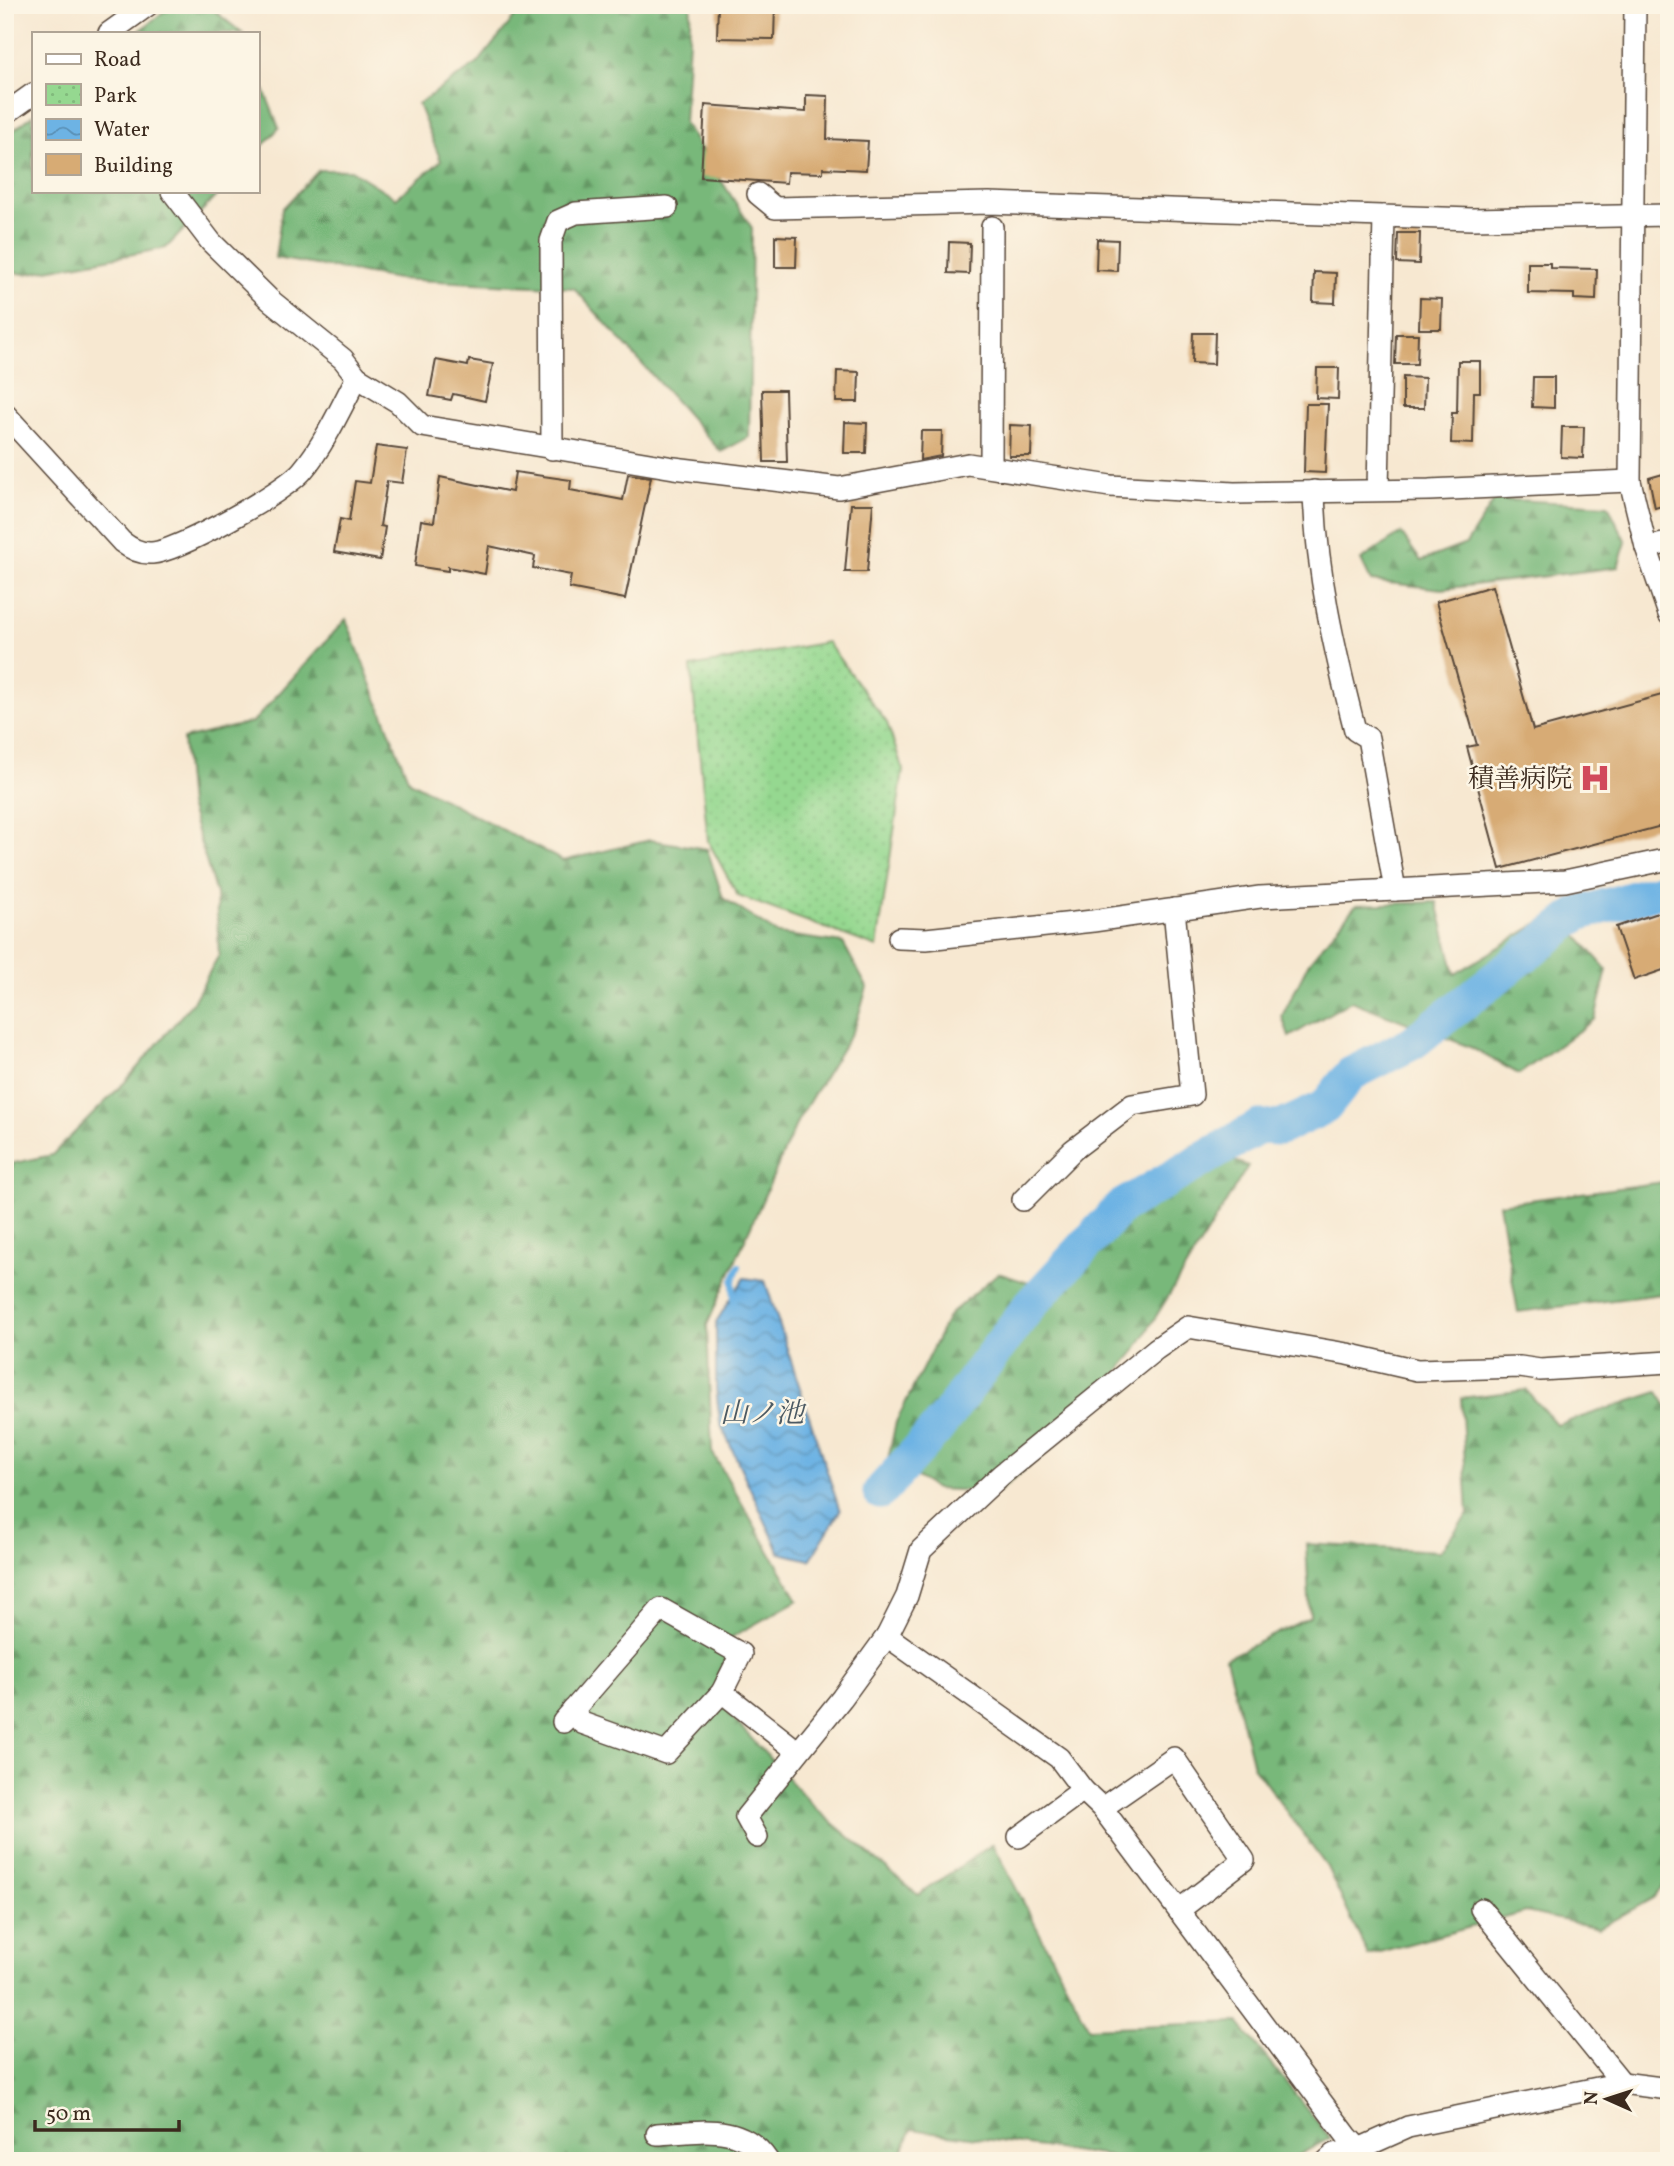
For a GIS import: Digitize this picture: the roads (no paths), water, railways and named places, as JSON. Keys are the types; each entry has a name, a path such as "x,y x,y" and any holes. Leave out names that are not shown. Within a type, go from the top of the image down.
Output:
{"street":[{"path":"110,32 148,5"},
{"path":"1635,5 1630,481 1646,547 1669,614"},
{"path":"5,114 32,95"},
{"path":"173,192 211,242 270,300 343,359 357,377 398,402 422,426 552,449 839,488 968,464 1110,486 1234,493 1429,490 1630,481"},
{"path":"758,194 775,208 989,203 1472,219 1669,215"},
{"path":"552,449 551,241 558,222 576,213 667,207"},
{"path":"1377,489 1384,216"},
{"path":"991,467 992,227"},
{"path":"5,414 122,542 134,550 154,553 187,540 276,493 302,471 357,377"},
{"path":"1314,491 1323,581 1335,646 1355,730 1368,738 1395,890"},
{"path":"1646,547 1669,544"},
{"path":"899,938 926,939 1260,897 1565,881 1669,859"},
{"path":"1023,1200 1073,1150 1132,1105 1192,1095 1174,909"},
{"path":"757,1837 746,1817 842,1698 887,1636 907,1596 921,1550 937,1532 1135,1366 1188,1327 1334,1352 1417,1370 1520,1367 1540,1370 1669,1362"},
{"path":"661,1609 741,1654 722,1692 666,1753 568,1716 661,1609"},
{"path":"887,1636 1059,1758 1083,1790 1102,1808 1347,2136 1365,2154"},
{"path":"722,1692 797,1751"},
{"path":"1102,1808 1174,1758 1244,1860 1179,1910"},
{"path":"1019,1837 1083,1790"},
{"path":"1481,1909 1622,2083"},
{"path":"1327,2161 1335,2154 1365,2154 1408,2127 1622,2083 1669,2088"},
{"path":"657,2134 718,2131 743,2136 768,2161"}],"water":[{"name":"山ノ池","path":"744,1278 765,1281 840,1511 810,1560 780,1553 720,1423 716,1388 716,1322"}],"waterway":[{"path":"880,1492 936,1430 1030,1305 1121,1207 1259,1127 1280,1128 1325,1107 1351,1074 1412,1043 1578,914 1669,888"},
{"path":"734,1301 733,1281 739,1266"}],"place":[{"name":"積善病院","path":"1595,778"}]}
